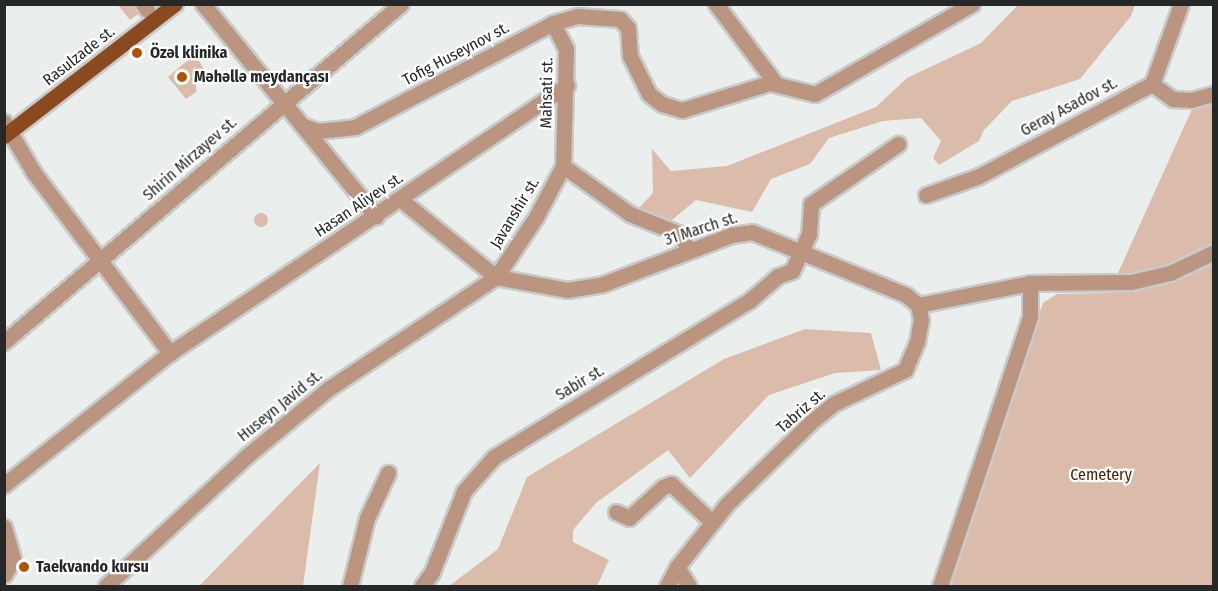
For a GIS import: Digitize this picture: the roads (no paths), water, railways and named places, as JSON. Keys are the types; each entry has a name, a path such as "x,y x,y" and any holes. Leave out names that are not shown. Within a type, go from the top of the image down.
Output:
{"main road":[{"name":"Rasulzade st.","path":"7,130 175,4"}],"street":[{"path":"203,4 376,216"},
{"name":"Shirin Mirzayev st.","path":"4,342 401,4"},
{"path":"716,4 776,84"},
{"name":"Tofig Huseynov st.","path":"304,126 318,131 355,127 553,23 577,15 620,19 628,28 630,56 649,94 662,104 682,110 770,83 815,94 972,4"},
{"path":"1181,4 1152,84 1173,99 1191,100 1214,94"},
{"name":"Mahsati st.","path":"553,23 566,49 567,85 563,166"},
{"name":"Geray Asadov st.","path":"926,195 979,176 1152,84"},
{"name":"Hasan Aliyev st.","path":"4,485 170,353 567,85"},
{"path":"7,130 34,173 170,353"},
{"name":"Sabir st.","path":"422,586 432,572 464,491 494,457 749,301 778,276 796,267 799,250 809,234 811,204 897,144"},
{"path":"563,166 630,214 680,234 689,251"},
{"name":"Javanshir st.","path":"496,277 536,217 563,166"},
{"name":"31 March st.","path":"400,199 496,277 567,290 603,284 689,251 752,232 906,295 918,305"},
{"path":"918,305 1030,283 1131,282 1170,273 1214,252"},
{"name":"Huseyn Javid st.","path":"106,586 248,455 328,389 496,277"},
{"path":"940,586 1030,317 1030,283"},
{"name":"Tabriz st.","path":"667,586 677,567 712,522 826,410 904,370 917,342 921,321 918,305"},
{"path":"350,586 367,518 388,473"},
{"path":"616,512 628,518 663,487 671,484 712,522"},
{"path":"4,527 13,559 4,575"},
{"path":"677,567 689,586"}],"place":[{"name":"Özəl klinika","path":"137,53"},
{"name":"Məhəllə meydançası","path":"182,77"},
{"name":"Taekvando kursu","path":"24,567"}],"park label":[{"name":"Cemetery","path":"1101,475"}]}
